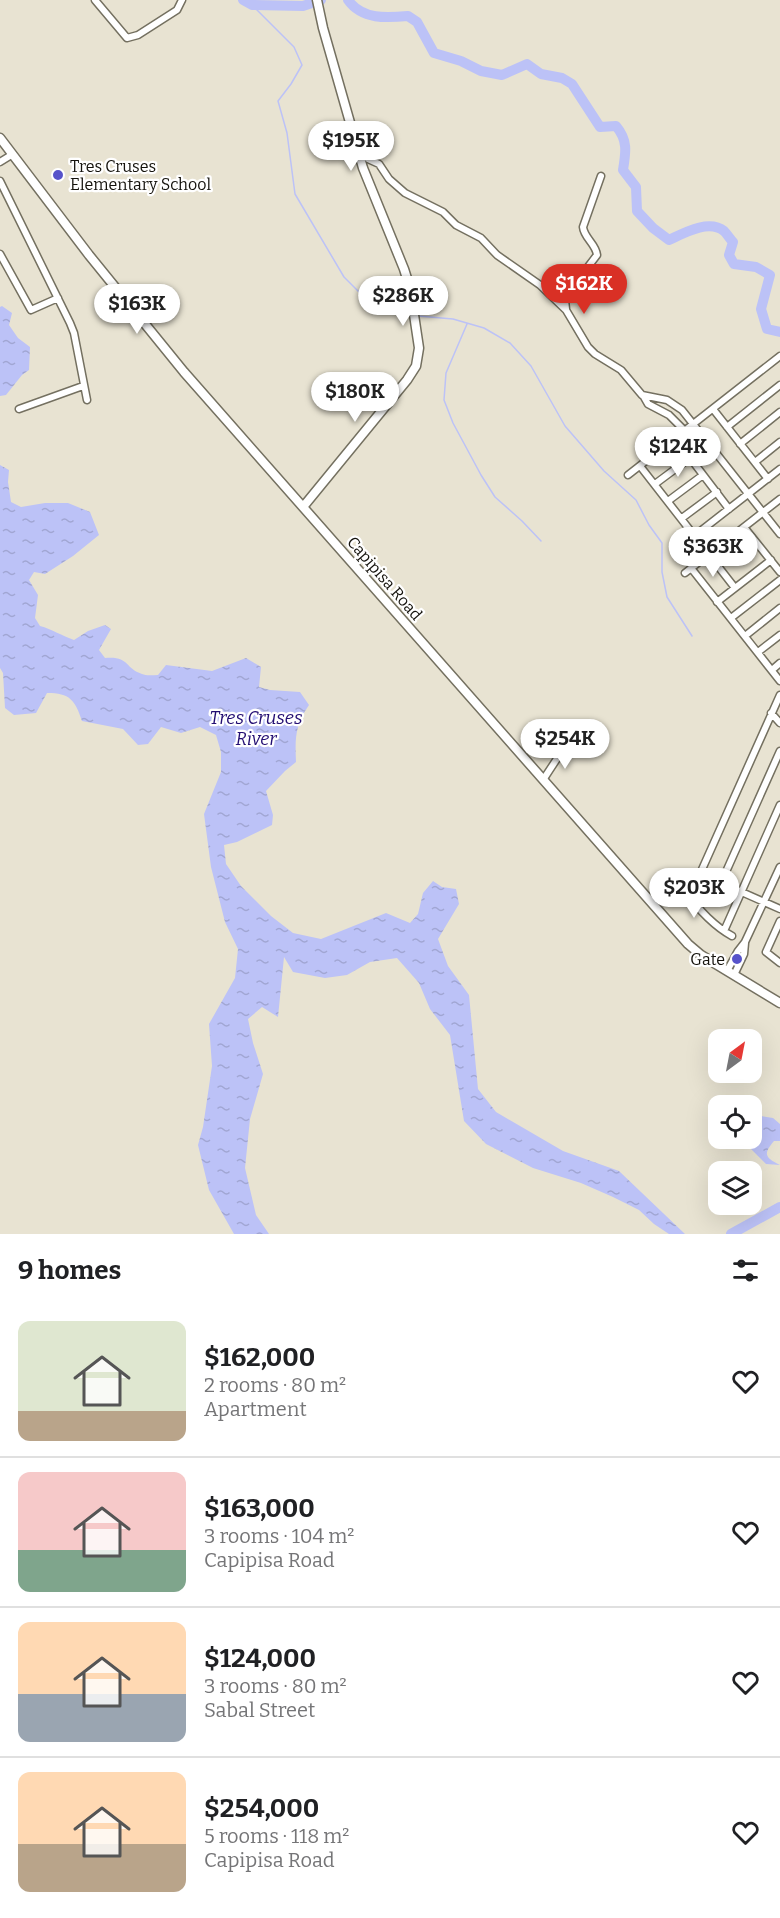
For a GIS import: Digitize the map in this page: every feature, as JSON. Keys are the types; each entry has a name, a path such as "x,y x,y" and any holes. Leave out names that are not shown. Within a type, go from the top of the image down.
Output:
{"main road":[{"path":"303,507 407,380 417,362 419,341 408,278 363,168 317,0"},
{"name":"Capipisa Road","path":"0,138 89,255 214,407 688,944 701,955 780,1003"}],"street":[{"path":"95,0 127,38 138,35 177,10 182,0"},
{"path":"0,162 13,154"},
{"path":"368,159 379,164 389,179 405,193 443,212 456,225 481,238 497,255 540,285 566,310 588,347 621,370 644,396 648,404 669,415 685,431"},
{"path":"566,310 564,291 582,276 597,255 596,248 584,234 583,227 601,176"},
{"path":"0,181 74,333 87,400"},
{"path":"0,254 31,310 58,298"},
{"path":"647,475 631,473 779,359"},
{"path":"727,427 780,385"},
{"path":"19,409 83,386"},
{"path":"644,396 667,400 682,410 780,534"},
{"path":"713,409 768,479"},
{"path":"741,444 780,412"},
{"path":"675,438 729,509"},
{"path":"755,462 780,441"},
{"path":"655,484 690,458"},
{"path":"640,466 735,588"},
{"path":"680,547 780,469"},
{"path":"668,501 703,475"},
{"path":"682,518 717,492"},
{"path":"685,573 780,499"},
{"path":"744,527 780,572"},
{"path":"717,602 771,560"},
{"path":"691,568 780,681"},
{"path":"730,618 780,580"},
{"path":"745,636 780,608"},
{"path":"758,652 780,635"},
{"path":"772,670 780,663"},
{"path":"732,936 715,925 691,897 780,695"},
{"path":"771,713 780,723"},
{"path":"543,780 566,745"},
{"path":"721,883 780,751"},
{"path":"724,931 780,806"},
{"path":"730,973 738,951 745,942 780,867"},
{"path":"701,874 780,909"},
{"path":"780,921 766,952 778,961 780,953"}],"water":[{"path":"0,307 12,313 9,325 18,338 30,347 29,370 6,395 0,396"},
{"name":"Tres Cruses River","path":"0,465 9,470 11,502 21,507 45,503 68,503 90,512 99,535 73,556 45,574 34,572 29,580 38,595 35,618 40,626 74,640 88,631 105,625 111,629 99,650 105,658 119,659 136,672 145,675 158,675 166,665 212,671 246,658 261,667 259,687 300,692 309,705 297,732 296,762 266,791 273,815 272,825 237,842 224,845 226,864 241,886 271,916 293,933 321,939 386,913 410,923 418,914 423,893 433,881 442,887 456,889 459,904 438,939 448,966 469,995 478,1089 496,1112 563,1151 619,1171 685,1234 669,1234 639,1210 613,1197 581,1183 533,1168 486,1144 464,1121 450,1035 430,1009 419,983 397,958 370,962 347,975 325,978 293,972 284,957 278,1017 262,1007 248,1019 263,1074 250,1119 245,1168 256,1215 269,1234 234,1234 209,1190 198,1145 212,1066 209,1024 235,978 238,949 225,922 211,867 204,814 221,772 221,752 216,735 200,727 181,733 161,727 148,744 138,745 123,729 82,721 74,703 66,696 55,693 47,693 36,713 14,715 5,708 3,673 0,668"},
{"path":"762,1116 773,1118 780,1124 780,1141 774,1141 767,1156 780,1165 766,1164 751,1149 762,1149"}],"waterway":[{"path":"243,0 252,5 303,6 321,0"},
{"path":"348,0 360,11 375,16 408,16 417,22 434,53 461,61 481,71 502,75 527,64 541,74 562,78 572,84 600,127 616,126 623,136 625,152 623,170 636,187 637,211 653,228 669,240 704,227 711,226 724,231 733,242 729,255 734,264 756,267 770,275 761,309 767,329 780,332"},
{"path":"252,5 294,47 302,65 278,101 287,133 295,194 344,277 373,306 410,315"},
{"path":"418,316 453,319 484,328 510,343 531,366 565,426 604,471 636,500 649,525 662,543 662,572 667,597 692,636"},
{"path":"467,324 446,373 444,400 453,423 495,497 541,541"},
{"path":"731,1234 780,1207"}],"place":[{"name":"Tres Cruses Elementary School","path":"58,175"},
{"name":"Gate","path":"737,959"}]}
